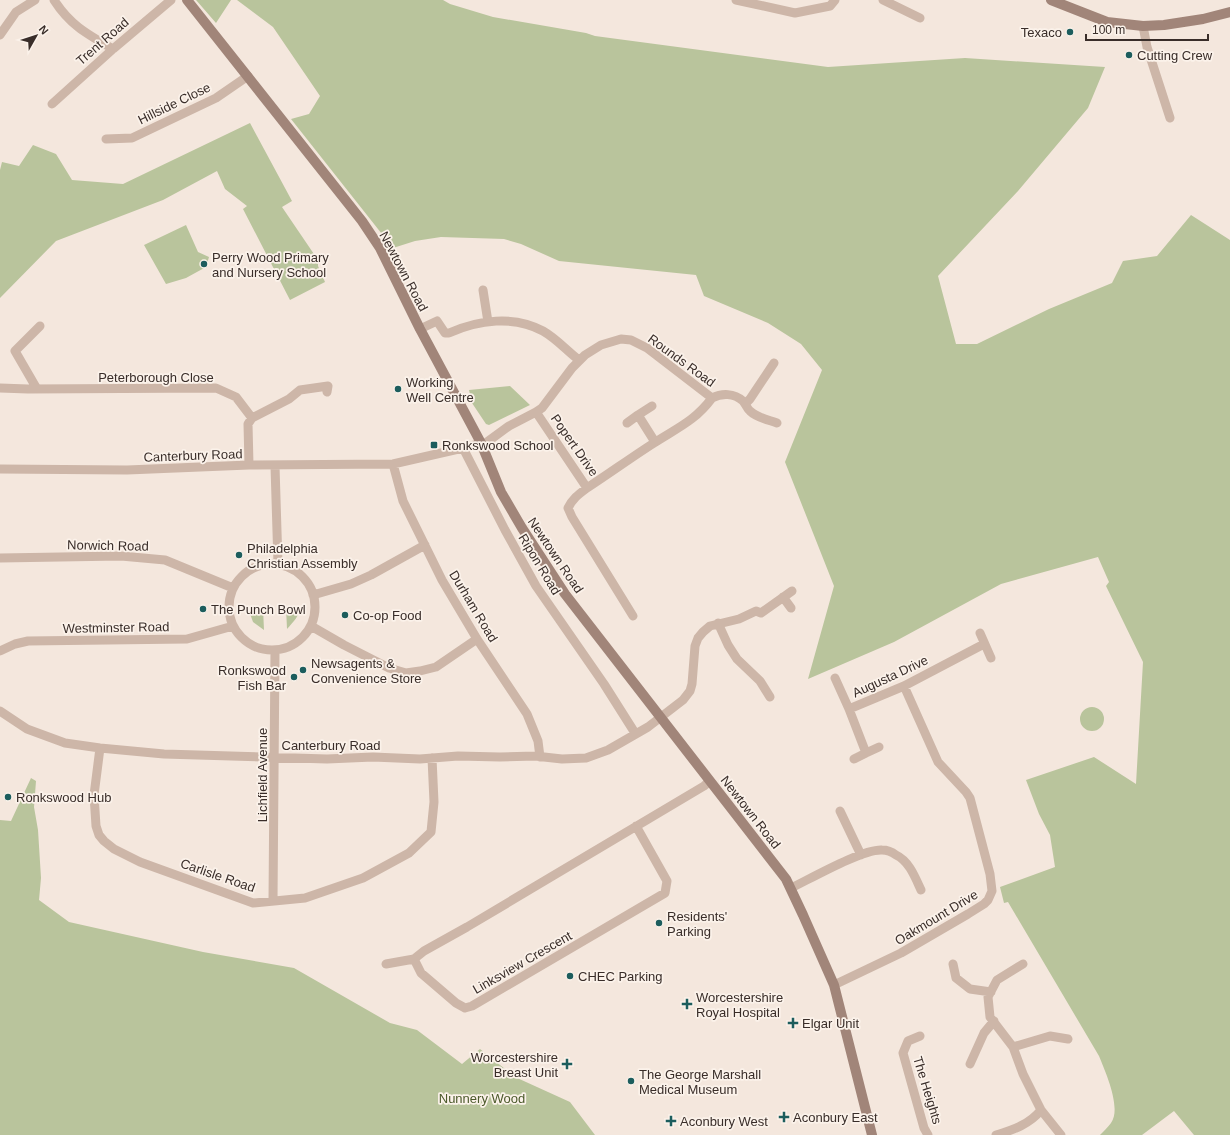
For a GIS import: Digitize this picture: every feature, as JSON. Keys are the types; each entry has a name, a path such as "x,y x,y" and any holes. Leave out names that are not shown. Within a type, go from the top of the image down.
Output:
{"main road":[{"name":"Newtown Road","path":"187,0 362,221 380,248 420,329 482,444 501,492 565,594 660,718 776,865 791,888 834,986 872,1135"},
{"path":"1051,0 1063,3 1107,22 1143,26 1164,26 1203,20 1230,12"}],"street":[{"path":"0,35 16,12 35,0"},
{"path":"54,0 63,14 86,33 113,48"},
{"name":"Trent Road","path":"52,104 113,48 171,0"},
{"path":"736,0 795,13 830,6 835,0"},
{"path":"883,0 920,18"},
{"path":"1143,26 1147,47 1170,118"},
{"name":"Hillside Close","path":"106,139 132,138 216,98 248,76"},
{"path":"483,290 488,322"},
{"path":"420,329 437,321 445,333 488,322 515,321 534,327 546,333 579,360"},
{"path":"37,389 15,351 40,326"},
{"name":"Rounds Road","path":"482,444 509,426 536,412 549,399 579,360 601,345 621,339 639,343 712,398 723,394 729,394 745,404 751,412 777,423"},
{"path":"745,404 774,363"},
{"path":"249,465 248,424 252,418 289,399 300,390 328,386 327,392"},
{"name":"Peterborough Close","path":"0,388 216,388 236,397 252,418"},
{"name":"Popert Drive","path":"536,412 587,488 655,442 680,428 693,418 712,398"},
{"path":"627,423 652,406"},
{"path":"638,416 655,442"},
{"name":"Canterbury Road","path":"0,469 127,470 249,465 393,464 482,444"},
{"name":"Ripon Road","path":"463,448 505,530 536,586 552,605 635,733"},
{"name":"Durham Road","path":"393,464 403,501 442,580 477,639 527,714 538,741 540,757"},
{"path":"276,466 278,564"},
{"path":"587,488 572,500 568,508 572,517 633,616"},
{"path":"313,595 351,584 425,546"},
{"name":"Norwich Road","path":"0,558 121,556 165,560 233,588"},
{"path":"264,564 278,564 291,568 307,582 313,595 315,609 311,626 303,637 289,647 275,650 264,649 249,643 233,626 229,610 230,595 233,588 241,577 252,569 264,564"},
{"path":"770,696 760,681 737,659 728,645 718,623 739,619 756,611 762,613 792,591"},
{"path":"783,597 790,608"},
{"name":"Canterbury Road","path":"0,711 27,729 65,743 164,754 275,758 432,758 458,756 540,757 562,759 586,758 608,750 635,733 648,727 683,700 690,691 692,684 695,646 698,638 710,626 718,623"},
{"name":"Westminster Road","path":"0,651 15,644 28,641 187,639 233,626"},
{"path":"311,626 389,668 406,673 420,671 436,666 477,639"},
{"path":"980,633 991,658"},
{"name":"Augusta Drive","path":"866,753 849,709 904,686 984,644"},
{"name":"Lichfield Avenue","path":"273,901 275,650"},
{"path":"834,678 849,709"},
{"name":"Oakmount Drive","path":"834,986 901,953 968,914 984,904 988,900 992,891 988,866 970,798 938,762 904,686"},
{"path":"854,759 880,747"},
{"name":"Carlisle Road","path":"100,748 94,796 96,826 99,835 104,842 114,849 140,862 253,903 305,898 363,878 409,853 431,832 434,802 432,758"},
{"path":"386,964 414,959 424,951 704,786 710,781"},
{"path":"840,811 861,855"},
{"name":"Linksview Crescent","path":"414,959 421,973 456,1003 465,1008 472,1006 665,893 667,881 636,826"},
{"path":"791,888 843,862 861,855 882,850 897,855 904,861 921,890"},
{"path":"953,964 956,978 970,989 991,992"},
{"path":"1023,964 998,980 988,997 990,1016 1013,1047 1038,1113 1061,1135"},
{"path":"970,1064 984,1033 994,1022"},
{"name":"The Heights","path":"920,1036 908,1041 903,1054 924,1128 928,1135"},
{"path":"1013,1047 1050,1036 1068,1039"},
{"path":"996,1135 1023,1125 1038,1113"}],"green space":[{"path":"196,0 231,0 216,23"},
{"path":"237,0 443,0 450,4 493,17 586,33 595,36 828,67 965,58 1105,67 1088,108 1018,191 938,276 956,344 977,344 1049,309 1112,283 1123,261 1157,256 1191,215 1230,240 1230,1135 1194,1135 1174,1111 1142,1135 1100,1135 1111,1123 1115,1108 1114,1099 1102,1063 1008,902 1004,903 1000,887 1055,867 1050,835 1039,814 1026,780 1094,757 1136,784 1143,662 1106,586 1109,582 1098,557 1001,584 894,642 808,679 834,586 785,462 822,370 801,344 768,323 704,296 696,275 559,261 521,244 504,239 441,237 415,241 393,248 291,119 309,114 320,96 273,27"},
{"path":"250,123 292,201 282,207 318,260 318,266 325,282 290,300 243,209 247,206 225,189 217,171 163,200 56,241 0,298 0,170 2,162 19,166 33,145 56,154 72,180 123,184"},
{"path":"186,225 198,252 209,257 206,267 186,278 166,284 144,245"},
{"path":"510,386 530,405 489,425 486,424 472,403 469,390"},
{"path":"300,606 297,616 287,629 286,607"},
{"path":"248,608 263,608 264,630 253,622"},
{"path":"1092,707 1100,711 1104,719 1100,727 1092,731 1084,727 1080,719 1084,711"},
{"name":"Nunnery Wood","path":"31,778 36,781 34,807 38,830 41,878 39,900 69,922 203,952 294,968 390,1023 417,1030 462,1064 480,1049 515,1077 570,1102 595,1135 0,1135 0,820 11,821"}],"place":[{"name":"Texaco","path":"1070,32"},
{"name":"Cutting Crew","path":"1129,55"},
{"name":"Perry Wood Primary and Nursery School","path":"204,264"},
{"name":"Working Well Centre","path":"398,389"},
{"name":"Ronkswood School","path":"434,445"},
{"name":"Philadelphia Christian Assembly","path":"239,555"},
{"name":"The Punch Bowl","path":"203,609"},
{"name":"Co-op Food","path":"345,615"},
{"name":"Newsagents & Convenience Store","path":"303,670"},
{"name":"Ronkswood Fish Bar","path":"294,677"},
{"name":"Ronkswood Hub","path":"8,797"},
{"name":"Residents' Parking","path":"659,923"},
{"name":"CHEC Parking","path":"570,976"},
{"name":"Worcestershire Royal Hospital","path":"687,1004"},
{"name":"Elgar Unit","path":"793,1023"},
{"name":"Worcestershire Breast Unit","path":"567,1064"},
{"name":"The George Marshall Medical Museum","path":"631,1081"},
{"name":"Aconbury East","path":"784,1117"},
{"name":"Aconbury West","path":"671,1121"}]}
